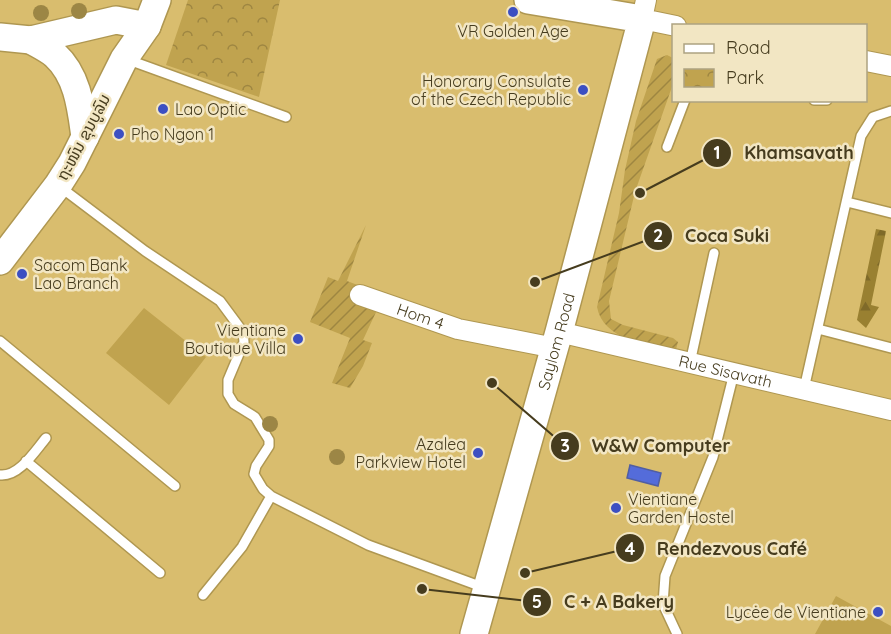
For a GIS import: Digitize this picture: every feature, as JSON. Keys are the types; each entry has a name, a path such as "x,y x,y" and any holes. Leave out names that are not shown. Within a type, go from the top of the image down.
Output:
{"street":[{"name":"ຖະໜົນ ຂຸນບູລົມ","path":"0,261 58,185 124,59 147,26 157,0"},
{"path":"528,0 644,10 672,24"},
{"path":"0,37 31,40 120,10 147,26"},
{"path":"120,10 124,59"},
{"name":"Saylom Road","path":"474,634 557,340 644,10"},
{"path":"31,40 55,56 68,72 79,96 85,137"},
{"path":"867,61 891,66"},
{"name":"Hom 4","path":"360,295 458,329 557,340"},
{"name":"Rue Sisavath","path":"557,340 690,363 891,410"}],"lane":[{"path":"124,59 286,117"},
{"path":"667,147 685,102"},
{"path":"804,389 861,136 873,117 891,111"},
{"path":"58,185 145,251 220,301 243,332 244,342 228,380 228,394 234,404 255,417 269,440 269,446 256,466 254,474 262,489 271,496 369,545 487,589"},
{"path":"847,202 891,213"},
{"path":"690,363 714,253"},
{"path":"818,329 891,348"},
{"path":"0,341 174,486"},
{"path":"677,634 663,604 665,576 713,457 734,373"},
{"path":"0,476 12,474 46,438"},
{"path":"26,461 160,573"},
{"path":"203,595 242,548 271,496"}],"shaded area":[{"path":"0,0 891,0 891,634 0,634"}],"green space":[{"path":"188,0 280,0 259,97 166,65"},
{"path":"667,55 672,58 672,87 635,192 609,301 611,319 623,325 673,338 678,342 675,353 617,334 601,318 597,307 619,213 625,170 636,121 657,59"},
{"path":"366,225 347,281 384,295 363,340 372,343 363,366 350,388 332,383 350,338 310,322 328,277 338,281"},
{"path":"876,229 886,231 871,305 879,307 866,328 857,320"},
{"path":"144,308 206,357 169,405 106,353"},
{"path":"836,596 891,626 891,634 815,634"}],"water":[{"path":"630,465 661,473 658,486 627,478"}],"place":[{"name":"VR Golden Age","path":"513,12"},
{"name":"Honorary Consulate of the Czech Republic","path":"583,90"},
{"name":"Lao Optic","path":"163,109"},
{"name":"Pho Ngon 1","path":"119,134"},
{"name":"Khamsavath","path":"640,193"},
{"name":"Sacom Bank Lao Branch","path":"22,274"},
{"name":"Coca Suki","path":"535,282"},
{"name":"Vientiane Boutique Villa","path":"298,339"},
{"name":"W&W Computer","path":"492,383"},
{"name":"Azalea Parkview Hotel","path":"478,453"},
{"name":"Vientiane Garden Hostel","path":"616,508"},
{"name":"Rendezvous Café","path":"525,573"},
{"name":"C + A Bakery","path":"422,589"},
{"name":"Lycėe de Vientiane","path":"878,612"}]}
